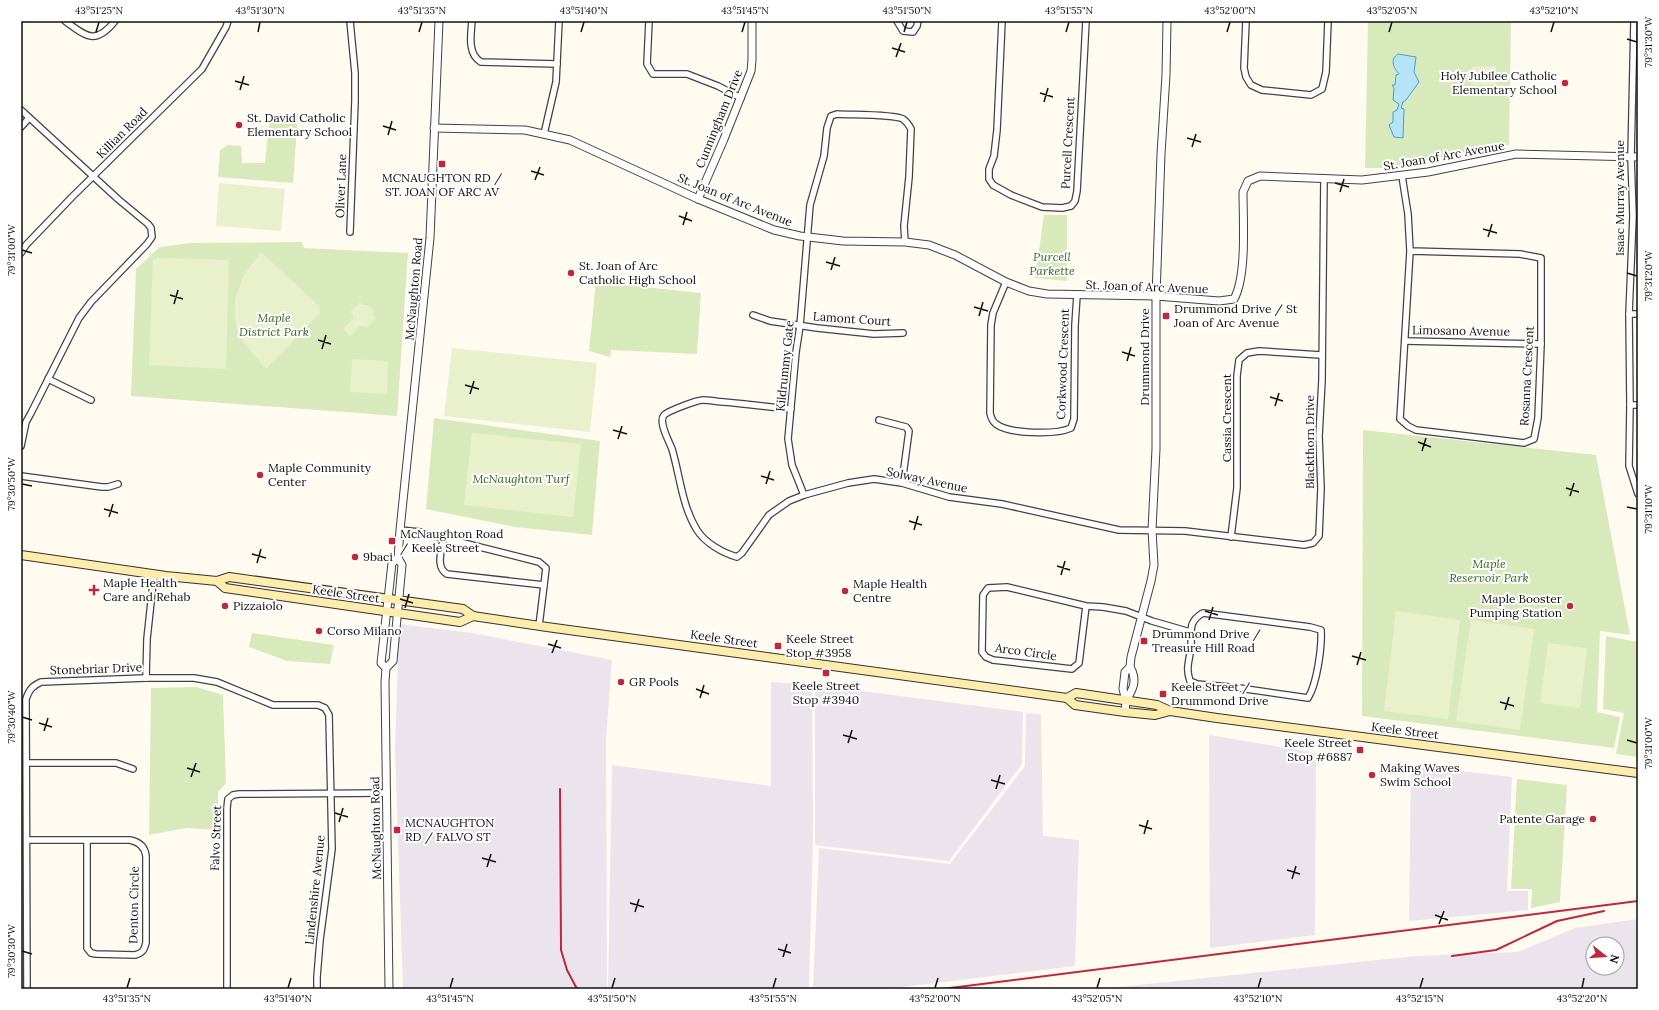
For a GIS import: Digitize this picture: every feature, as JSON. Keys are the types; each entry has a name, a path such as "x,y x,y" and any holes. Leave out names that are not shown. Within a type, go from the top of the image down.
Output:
{"main road":[{"name":"Keele Street","path":"21,556 217,581 229,577 463,609 474,616 539,626 1067,698 1076,694 1157,705 1170,711 1368,739 1638,773"},
{"name":"Keele Street","path":"217,581 226,588 386,612 460,622 474,616"},
{"name":"Keele Street","path":"1067,698 1075,705 1126,712 1155,715 1170,711"}],"street":[{"path":"65,21 84,35 94,37 105,31 115,21"},
{"name":"Killian Road","path":"21,253 26,245 72,197 202,69 228,21"},
{"name":"Oliver Lane","path":"350,21 355,74 350,232"},
{"name":"McNaughton Road","path":"389,989 385,693 386,668 393,661 396,613 402,565 398,558 400,530 430,238 439,21"},
{"path":"472,21 471,44 473,54 476,59 481,62 557,64"},
{"path":"544,134 554,95 559,21"},
{"path":"649,21 648,64 653,74 686,74 718,86 741,98"},
{"name":"Cunningham Drive","path":"698,199 751,71 752,21"},
{"path":"897,21 903,31 914,32 918,26 918,21"},
{"name":"Purcell Crescent","path":"1002,21 997,130 994,156 989,169 989,179 993,185 1011,195 1042,207 1062,208 1072,206 1077,191 1086,21"},
{"name":"Drummond Drive","path":"1126,712 1126,701 1133,690 1135,675 1130,667 1154,565 1152,530 1156,449 1156,296 1167,21"},
{"path":"1246,21 1244,68 1246,77 1251,85 1262,90 1311,95 1322,89 1326,72 1328,21"},
{"name":"Isaac Murray Avenue","path":"1634,21 1634,157 1636,216 1629,314 1629,466 1638,494"},
{"path":"21,110 148,224 151,228 152,237 148,244 91,302 76,324 26,422 21,446"},
{"name":"Kildrummy Gate","path":"804,494 792,466 789,454 788,439 796,352 800,326 810,205 824,156 827,128 831,116 837,114 893,117 903,119 908,123 911,129 909,177 904,226 905,242"},
{"path":"21,127 29,118"},
{"name":"St. Joan of Arc Avenue","path":"434,128 525,130 570,140 698,199 786,234 843,241 905,242 929,245 941,248 1006,282 1029,291 1047,294 1156,296 1220,301 1234,298 1239,291 1243,192 1248,181 1260,176 1362,180 1402,176 1516,154 1634,157"},
{"name":"Rosanna Crescent","path":"1402,176 1408,214 1410,251 1400,419 1416,430 1524,443 1534,440 1538,418 1541,344 1541,258 1520,254 1410,251"},
{"name":"Blackthorn Drive","path":"1152,530 1185,531 1304,545 1313,543 1319,536 1321,488 1319,436 1324,178"},
{"name":"Corkwood Crescent","path":"1006,282 993,313 991,325 990,413 992,420 997,425 1029,432 1053,433 1071,428 1074,419 1075,325 1077,295"},
{"path":"1629,314 1638,314"},
{"name":"Lamont Court","path":"752,315 770,321 800,326 874,334 902,333"},
{"name":"Limosano Avenue","path":"1405,341 1541,344"},
{"name":"Cassia Crescent","path":"1231,537 1237,488 1237,376 1239,360 1247,353 1259,351 1321,355"},
{"path":"48,379 91,400"},
{"name":"Solway Avenue","path":"791,409 704,400 664,414 661,423 676,462 690,519 698,532 719,550 737,557 742,553 769,515 789,501 804,494 862,480 902,483 949,497 1002,504 1111,528 1152,530"},
{"path":"1630,405 1638,405"},
{"path":"879,420 906,427 909,431 902,483"},
{"path":"21,476 102,488 118,484"},
{"path":"400,530 420,532 538,562 546,568 539,626"},
{"path":"443,539 440,566 445,573 544,585"},
{"name":"McNaughton Road","path":"386,668 381,663 387,599 392,562 398,558"},
{"path":"146,678 146,639 154,574"},
{"name":"Arco Circle","path":"1086,606 1079,663 1072,669 993,660 986,657 982,652 983,595 988,588 1007,587 1086,606 1126,611 1190,632"},
{"path":"1202,613 1310,627 1320,630 1322,642 1313,690 1308,698 1239,688 1197,684 1190,680 1187,672 1191,646 1190,632 1197,616 1202,613"},
{"name":"Stonebriar Drive","path":"27,989 26,699 28,692 33,685 48,682 146,678 194,678 217,682 273,705 318,706 325,708 329,715 331,794"},
{"path":"27,763 116,763 133,769"},
{"name":"Falvo Street","path":"227,989 226,836 228,799 233,795 239,794 387,793"},
{"name":"Lindenshire Avenue","path":"317,989 320,940 332,849 331,794"},
{"name":"Denton Circle","path":"27,840 130,840 136,841 145,848 146,943 144,951 141,953 136,955 96,954 91,953 87,948 87,841"}],"shaded area":[{"path":"399,624 472,633 612,660 606,740 607,989 403,989 395,750"},
{"path":"771,682 812,685 813,838 809,989 608,989 612,765 771,786"},
{"path":"815,685 1023,712 1022,764 949,861 815,845"},
{"path":"1026,713 1041,714 1043,836 1079,840 1075,966 886,989 813,989 819,848 950,864 1025,766"},
{"path":"1209,735 1316,753 1315,935 1210,948"},
{"path":"1411,765 1512,777 1507,891 1528,891 1528,910 1409,921"},
{"path":"1638,919 1638,989 1100,989 1416,956 1518,952 1575,928"}],"green space":[{"path":"1368,21 1511,21 1509,145 1477,149 1394,168 1365,168"},
{"path":"1496,66 1496,85 1472,85 1472,67"},
{"path":"270,114 298,114 293,183 218,177 220,150 228,145 241,146 242,163 265,163"},
{"path":"219,183 285,189 281,231 216,226"},
{"name":"Purcell Parkette","path":"1044,215 1067,215 1067,281 1035,278"},
{"name":"Maple District Park","path":"302,242 304,248 408,253 397,416 131,396 136,269 160,247 191,243"},
{"path":"261,252 319,306 320,313 266,369 240,338 235,321 235,299 244,275"},
{"path":"153,259 229,260 226,369 149,365"},
{"path":"596,282 701,293 697,354 611,350 610,357 589,351"},
{"path":"360,302 363,305 368,305 374,311 373,316 376,318 366,328 364,326 360,326 350,336 343,329 353,319 353,315 350,312"},
{"path":"452,348 597,363 590,432 444,416"},
{"path":"352,359 388,361 387,394 350,392"},
{"name":"McNaughton Turf","path":"434,418 600,441 592,535 515,527 426,509"},
{"name":"Maple Reservoir Park","path":"1363,430 1596,455 1630,635 1600,631 1597,712 1620,717 1614,748 1362,716"},
{"path":"472,433 581,444 573,517 464,505"},
{"path":"1396,611 1460,620 1448,719 1384,711"},
{"path":"1471,620 1534,629 1520,730 1456,721"},
{"path":"252,633 334,645 330,664 287,661 249,647"},
{"path":"1606,636 1638,642 1638,757 1616,754 1624,713 1603,709"},
{"path":"1548,643 1587,648 1580,708 1540,703"},
{"path":"196,687 223,695 226,783 218,792 218,830 186,828 149,835 151,688"},
{"path":"1517,779 1567,785 1560,902 1531,908 1532,889 1511,889"}],"water":[{"path":"1398,54 1416,57 1414,72 1419,82 1403,102 1401,108 1404,109 1403,138 1394,137 1389,125 1393,122 1393,112 1397,110 1399,104 1393,100 1394,88 1392,85 1395,85 1396,75 1399,74 1393,64 1395,56"}],"railway":[{"path":"560,789 561,950 567,970 577,989"},
{"path":"942,989 1638,901"},
{"path":"1452,956 1496,950 1557,921 1604,911"}],"place":[{"name":"Holy Jubilee Catholic Elementary School","path":"1565,83"},
{"name":"St. David Catholic Elementary School","path":"239,125"},
{"name":"MCNAUGHTON RD / ST. JOAN OF ARC AV","path":"442,164"},
{"name":"St. Joan of Arc Catholic High School","path":"571,273"},
{"name":"Drummond Drive / St Joan of Arc Avenue","path":"1166,316"},
{"name":"Maple Community Center","path":"260,475"},
{"name":"McNaughton Road / Keele Street","path":"392,541"},
{"name":"9baci","path":"355,557"},
{"name":"Maple Health Care and Rehab","path":"94,590"},
{"name":"Maple Health Centre","path":"845,591"},
{"name":"Pizzaiolo","path":"225,606"},
{"name":"Maple Booster Pumping Station","path":"1570,606"},
{"name":"Corso Milano","path":"319,631"},
{"name":"Drummond Drive / Treasure Hill Road","path":"1144,641"},
{"name":"Keele Street Stop #3958","path":"778,646"},
{"name":"Keele Street Stop #3940","path":"826,673"},
{"name":"GR Pools","path":"621,682"},
{"name":"Keele Street / Drummond Drive","path":"1163,694"},
{"name":"Keele Street Stop #6887","path":"1360,750"},
{"name":"Making Waves Swim School","path":"1372,775"},
{"name":"Patente Garage","path":"1593,819"},
{"name":"MCNAUGHTON RD / FALVO ST","path":"397,830"}]}
